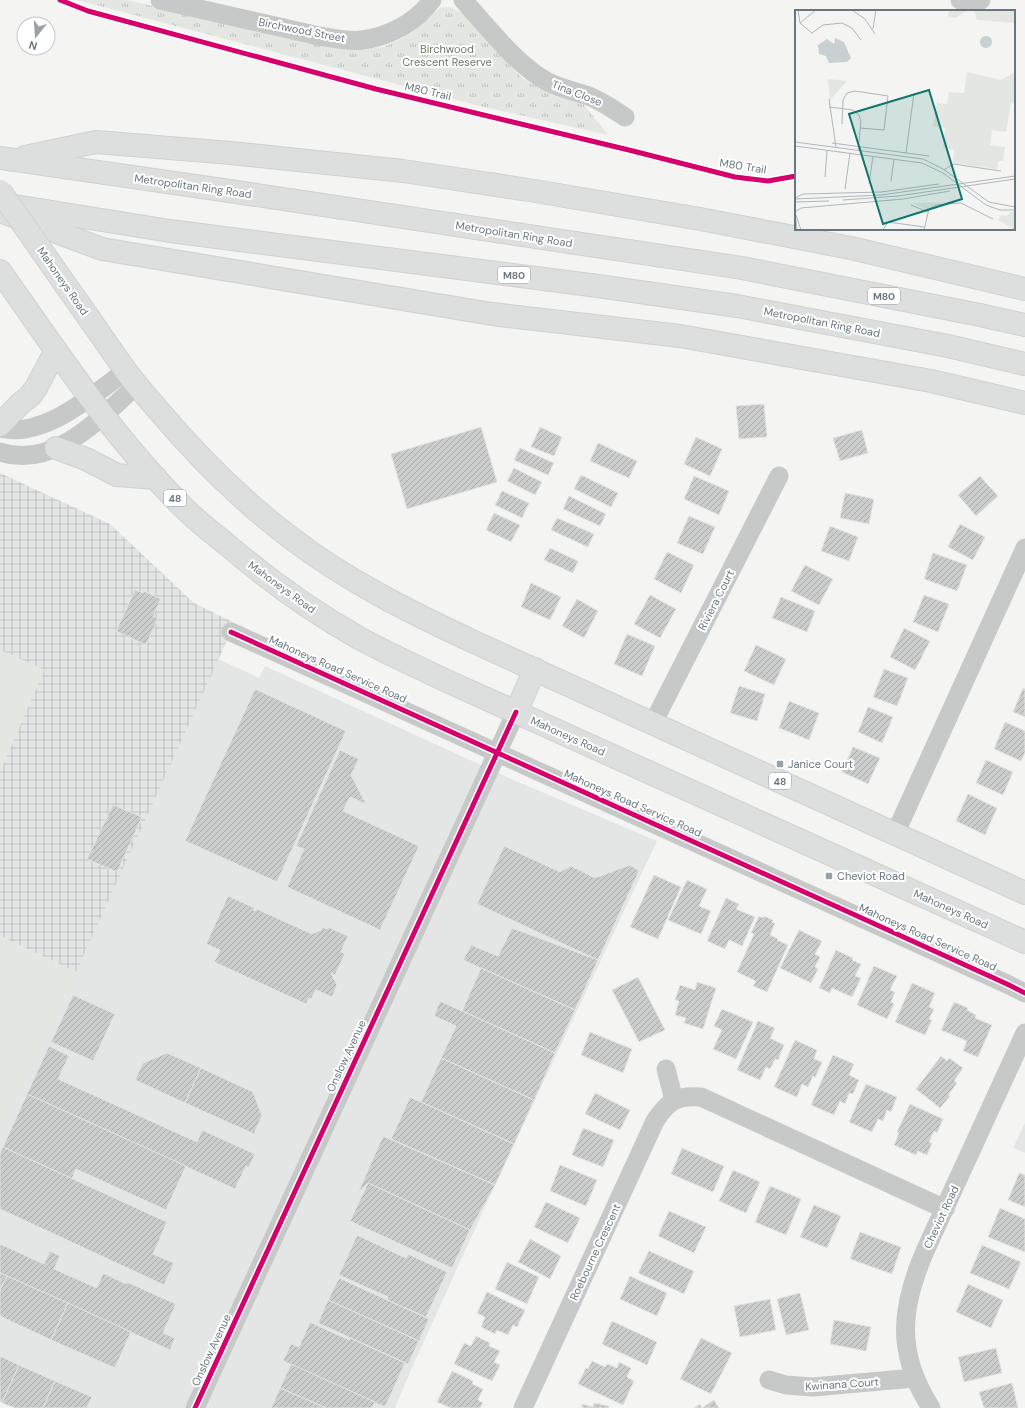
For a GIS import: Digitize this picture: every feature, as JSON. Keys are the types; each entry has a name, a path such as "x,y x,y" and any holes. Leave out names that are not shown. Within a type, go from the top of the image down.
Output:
{"main road":[{"path":"5,159 96,142 231,153 403,171 535,191 700,219 851,248 1025,289"},
{"name":"Metropolitan Ring Road","path":"5,159 742,268 1025,325"},
{"name":"Mahoneys Road","path":"0,191 132,378 183,439 208,466 261,514 302,546 343,574 409,611 478,644 1025,893"},
{"name":"Metropolitan Ring Road","path":"0,204 170,230 598,286 737,306 948,346 1025,364"},
{"path":"0,211 102,249 492,314 680,336 931,381 1025,403"},
{"name":"Mahoneys Road","path":"2,273 116,432 156,478 186,509 238,555 274,583 315,611 359,637 403,660 1025,942"},
{"path":"0,426 36,388 56,350"},
{"path":"56,448 86,459 117,475 156,478"},
{"name":"Onslow Avenue","path":"516,712 535,669"}],"street":[{"name":"Birchwood Street","path":"160,0 190,3 319,36 343,40 361,40 381,36 400,28 428,7 432,0"},
{"name":"Tina Close","path":"463,0 530,70 548,82 587,95 610,106 626,117"},
{"path":"960,0 981,0"},
{"path":"0,426 17,430 27,430 37,427 59,417 90,397 132,378"},
{"path":"0,452 20,455 34,455 47,452 72,440 104,415 132,378"},
{"name":"Riviera Court","path":"653,723 779,476"},
{"path":"895,834 1025,548"},
{"name":"Mahoneys Road Service Road","path":"231,632 1007,984 1025,994"},
{"name":"Onslow Avenue","path":"195,1408 516,712"},
{"name":"Cheviot Road","path":"931,1408 922,1395 910,1365 906,1336 907,1305 915,1276 1025,1033"},
{"path":"666,1069 674,1100 691,1096 701,1097 945,1209"},
{"name":"Roebourne Crescent","path":"523,1408 655,1121 667,1105 674,1100"},
{"name":"Kwinana Court","path":"769,1380 786,1385 813,1387 915,1378"}],"shaded area":[{"path":"0,473 110,524 194,603 235,623 76,972 0,936 0,772 44,670 0,650"},
{"path":"218,659 259,678 265,666 507,777 657,841 495,1185 395,1408 22,1408 0,1399 0,1131 76,972"},
{"path":"1025,1123 1025,1153 1013,1148"}],"green space":[{"name":"Birchwood Crescent Reserve","path":"77,0 126,0 337,47 360,49 383,47 403,38 440,8 450,7 464,14 495,50 522,78 550,93 582,102 608,135 480,106"},
{"path":"0,650 44,670 0,772"},
{"path":"0,936 76,972 0,1131"}],"building":[{"path":"764,404 767,437 739,439 736,406"},
{"path":"481,427 497,482 407,509 391,454"},
{"path":"540,427 562,437 554,456 531,447"},
{"path":"862,430 868,453 840,461 833,438"},
{"path":"696,437 722,449 710,476 684,464"},
{"path":"598,443 637,461 629,478 590,461"},
{"path":"520,448 554,463 548,475 514,460"},
{"path":"514,468 542,482 535,495 507,481"},
{"path":"581,475 618,493 611,507 574,489"},
{"path":"694,476 729,491 719,515 684,499"},
{"path":"980,476 998,496 976,516 958,495"},
{"path":"502,491 529,503 522,518 495,505"},
{"path":"845,493 874,499 869,524 840,518"},
{"path":"569,496 606,514 600,526 563,509"},
{"path":"494,513 520,525 511,542 486,530"},
{"path":"689,516 715,527 703,554 677,543"},
{"path":"557,518 594,534 588,547 551,530"},
{"path":"960,524 985,537 973,560 948,547"},
{"path":"830,526 858,537 849,561 821,551"},
{"path":"550,548 578,561 573,573 544,560"},
{"path":"667,552 694,565 681,593 654,579"},
{"path":"933,553 967,565 957,591 924,579"},
{"path":"805,565 833,579 819,605 791,591"},
{"path":"531,583 561,597 550,620 521,607"},
{"path":"135,590 143,593 144,591 161,599 153,616 158,618 146,645 116,631"},
{"path":"650,595 676,609 660,638 634,624"},
{"path":"924,595 949,604 938,632 913,622"},
{"path":"781,597 815,611 807,632 772,618"},
{"path":"577,599 598,611 584,638 562,626"},
{"path":"904,628 930,641 915,670 890,657"},
{"path":"627,634 655,646 642,676 614,664"},
{"path":"756,645 786,659 774,685 744,671"},
{"path":"884,669 908,678 897,706 873,697"},
{"path":"739,686 765,694 757,721 730,713"},
{"path":"1023,688 1025,689 1025,717 1013,712"},
{"path":"255,689 346,731 277,882 185,841"},
{"path":"789,701 819,713 809,740 779,728"},
{"path":"868,707 893,717 882,743 858,732"},
{"path":"1005,722 1025,731 1025,753 1021,761 994,749"},
{"path":"853,747 880,758 868,784 842,772"},
{"path":"340,750 359,759 351,775 366,804 350,797 343,811 419,846 380,930 287,887 304,849 296,846"},
{"path":"986,760 1013,772 1003,795 976,783"},
{"path":"968,794 997,808 985,835 956,821"},
{"path":"113,805 142,817 117,872 87,859"},
{"path":"504,846 560,872 571,866 595,878 630,865 639,871 598,960 477,904"},
{"path":"654,875 681,887 658,939 630,927"},
{"path":"687,880 707,889 699,906 711,911 701,934 668,920"},
{"path":"228,896 255,908 253,910 256,911 257,909 312,934 321,930 322,927 327,929 328,927 348,936 341,952 345,954 335,975 331,973 337,985 332,997 316,990 306,1004 214,962 220,950 206,944"},
{"path":"726,898 739,904 736,909 755,917 742,946 729,940 725,949 707,941"},
{"path":"759,916 763,918 764,916 773,920 772,922 775,923 770,935 788,945 767,992 753,986 756,981 737,972 754,934 751,933"},
{"path":"512,928 598,960 575,1010 463,960 471,945 498,956"},
{"path":"799,930 822,941 815,954 820,957 815,967 818,969 811,983 780,968"},
{"path":"836,950 853,958 852,960 861,964 855,976 861,978 852,997 832,988 830,993 819,988"},
{"path":"874,966 897,976 890,990 895,992 891,1002 894,1004 887,1019 857,1005"},
{"path":"481,968 575,1010 555,1053 462,1011"},
{"path":"638,977 665,1030 639,1042 612,990"},
{"path":"697,982 716,988 703,1029 684,1023 686,1018 675,1015 679,1001 675,1000 680,985 695,990"},
{"path":"912,983 935,993 929,1007 934,1009 929,1019 932,1020 925,1035 895,1022"},
{"path":"73,995 115,1014 93,1061 51,1042"},
{"path":"440,1001 555,1053 534,1100 441,1058 456,1026 434,1016"},
{"path":"954,1002 968,1008 967,1010 976,1015 975,1018 992,1025 978,1057 963,1051 967,1041 941,1030"},
{"path":"722,1009 753,1022 736,1059 713,1049 722,1030 714,1026"},
{"path":"758,1021 775,1028 770,1038 784,1045 778,1060 775,1059 770,1069 766,1067 760,1080 737,1070"},
{"path":"590,1032 632,1049 623,1073 581,1055"},
{"path":"795,1040 817,1050 814,1059 822,1062 815,1078 813,1076 808,1087 802,1084 797,1097 774,1087"},
{"path":"49,1046 69,1056 58,1079 197,1142 202,1130 255,1154 249,1168 246,1166 235,1189 27,1094"},
{"path":"167,1053 201,1068 185,1103 135,1080 143,1063"},
{"path":"833,1055 854,1064 849,1075 859,1080 853,1094 849,1093 845,1104 840,1101 834,1115 811,1105"},
{"path":"941,1056 947,1061 949,1058 963,1068 954,1081 957,1083 948,1095 950,1096 940,1108 916,1089"},
{"path":"441,1058 534,1100 514,1144 421,1102"},
{"path":"201,1068 253,1092 262,1116 254,1134 185,1103"},
{"path":"866,1084 897,1097 891,1112 887,1110 883,1121 878,1119 872,1132 849,1122"},
{"path":"595,1093 630,1110 620,1130 585,1114"},
{"path":"27,1094 186,1166 166,1210 76,1169 72,1179 3,1147"},
{"path":"410,1097 514,1144 495,1185 391,1139"},
{"path":"910,1104 943,1119 937,1133 934,1131 929,1142 932,1143 927,1155 918,1151 916,1155 894,1145 899,1133 897,1132"},
{"path":"583,1128 614,1140 603,1167 572,1155"},
{"path":"383,1136 495,1185 470,1230 368,1183 358,1193"},
{"path":"3,1147 167,1222 153,1254 174,1263 164,1285 0,1209 0,1153"},
{"path":"682,1148 724,1166 713,1192 671,1174"},
{"path":"560,1165 597,1180 586,1206 550,1191"},
{"path":"733,1170 760,1182 746,1213 719,1201"},
{"path":"1019,1173 1025,1175 1025,1207 1008,1200"},
{"path":"368,1183 470,1230 452,1268 350,1221"},
{"path":"770,1186 801,1199 786,1235 755,1222"},
{"path":"546,1202 580,1218 568,1243 534,1227"},
{"path":"814,1205 841,1216 827,1248 800,1237"},
{"path":"1000,1208 1025,1219 1025,1252 988,1237"},
{"path":"669,1211 706,1227 694,1253 658,1236"},
{"path":"860,1232 901,1247 892,1274 850,1259"},
{"path":"357,1235 406,1258 408,1254 447,1272 426,1317 387,1300 388,1297 339,1275"},
{"path":"530,1239 561,1256 550,1279 518,1262"},
{"path":"0,1244 44,1264 50,1251 60,1256 54,1269 97,1288 103,1273 176,1304 163,1333 175,1338 170,1350 0,1273"},
{"path":"982,1245 1021,1262 1009,1289 970,1273"},
{"path":"649,1251 694,1271 684,1294 638,1273"},
{"path":"507,1262 539,1277 527,1304 495,1289"},
{"path":"0,1273 7,1276 0,1290"},
{"path":"7,1276 68,1303 51,1340 0,1316 0,1290"},
{"path":"630,1276 667,1293 657,1316 620,1299"},
{"path":"339,1278 429,1319 419,1341 328,1300"},
{"path":"968,1284 1003,1300 991,1328 956,1312"},
{"path":"487,1292 525,1310 517,1327 513,1325 508,1335 497,1330 495,1334 481,1327 485,1317 477,1313"},
{"path":"800,1293 809,1330 786,1335 777,1299"},
{"path":"770,1299 776,1330 740,1337 734,1306"},
{"path":"328,1300 419,1341 408,1364 318,1323"},
{"path":"68,1303 131,1332 115,1368 51,1340"},
{"path":"834,1320 871,1327 866,1351 830,1344"},
{"path":"612,1321 657,1342 647,1365 602,1344"},
{"path":"310,1322 405,1363 385,1407 283,1361 291,1344 299,1347"},
{"path":"476,1336 490,1343 489,1346 500,1351 494,1362 500,1365 492,1381 454,1364 464,1343 471,1346"},
{"path":"701,1338 732,1353 711,1394 680,1379"},
{"path":"996,1348 1002,1373 964,1382 958,1357"},
{"path":"0,1356 19,1365 2,1403 0,1401"},
{"path":"592,1361 605,1367 607,1364 617,1368 619,1362 631,1368 627,1377 634,1381 623,1405 578,1384 586,1368 588,1369"},
{"path":"291,1364 375,1402 372,1408 326,1408 280,1388"},
{"path":"19,1365 55,1381 43,1408 15,1408 2,1403"},
{"path":"452,1371 473,1381 472,1384 483,1389 478,1400 483,1403 480,1408 451,1408 437,1402"},
{"path":"55,1381 92,1397 87,1408 43,1408"},
{"path":"1012,1383 1018,1408 984,1408 979,1392"},
{"path":"280,1388 326,1408 271,1408"},
{"path":"714,1400 719,1408 702,1408"},
{"path":"594,1403 609,1406 609,1408 582,1408 582,1404 593,1407"},
{"path":"700,1404 702,1408 694,1408"}],"cycle path":[{"name":"M80 Trail","path":"60,0 88,11 376,89 735,177 768,181 795,176"},
{"path":"231,632 1025,993"},
{"path":"195,1408 516,712"}],"place":[{"name":"Janice Court","path":"780,764"},
{"name":"Cheviot Road","path":"829,876"}]}
